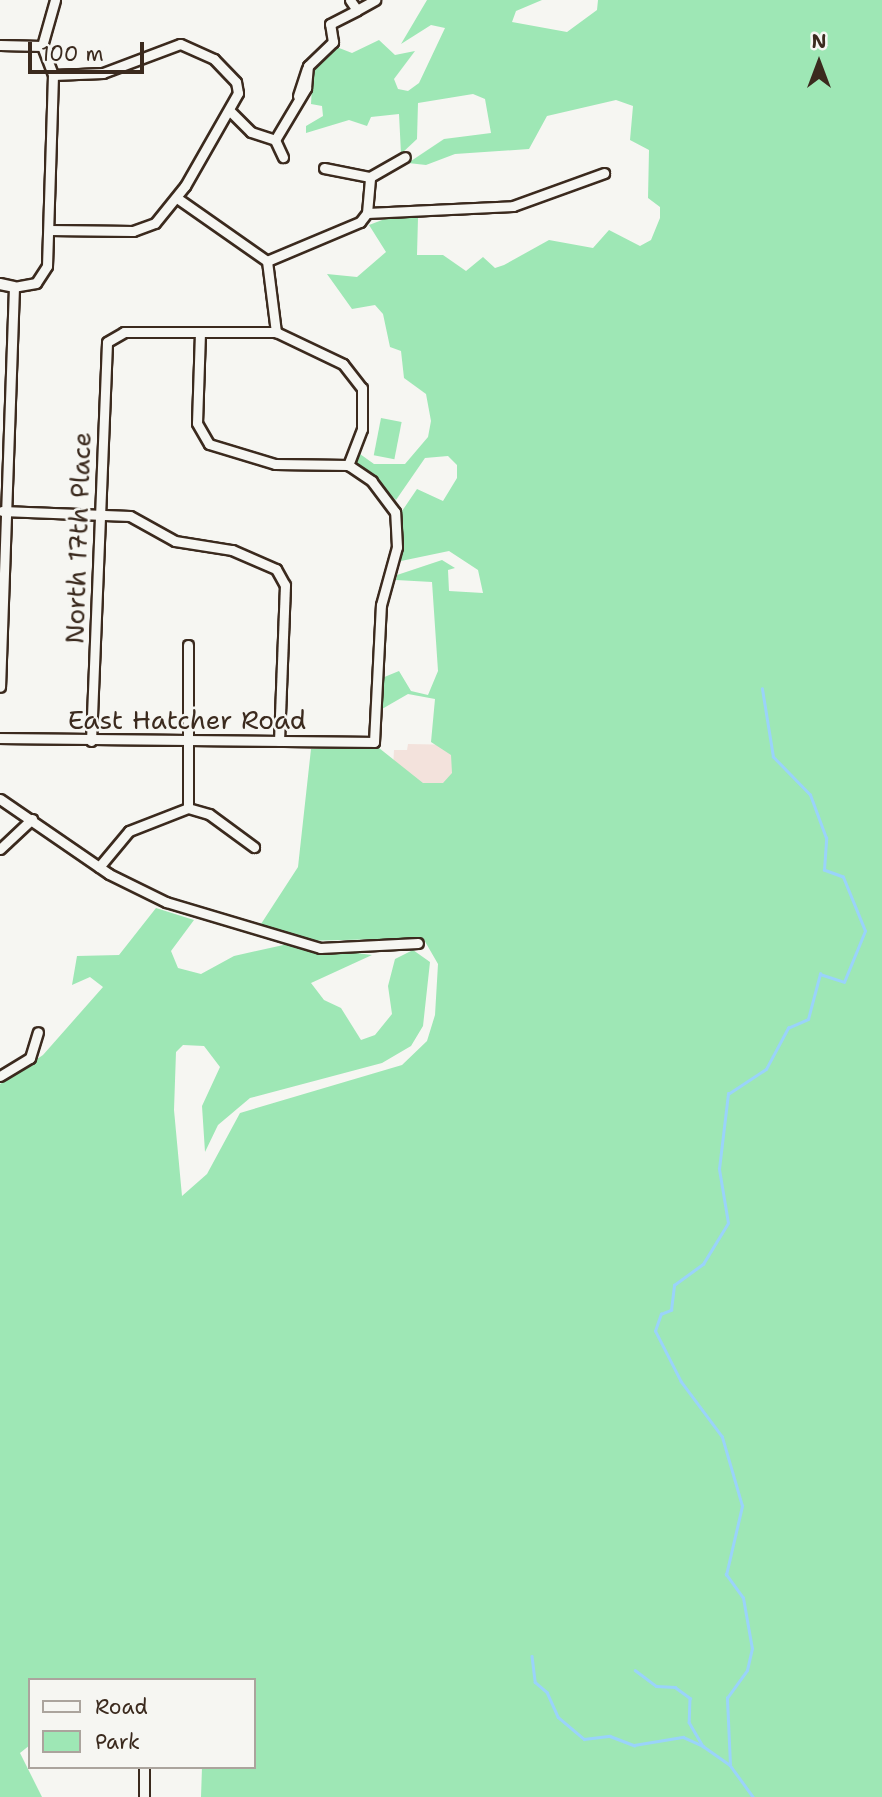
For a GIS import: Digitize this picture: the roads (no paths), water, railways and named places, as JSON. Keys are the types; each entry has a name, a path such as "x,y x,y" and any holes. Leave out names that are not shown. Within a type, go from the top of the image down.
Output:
{"street":[{"path":"43,46 55,0"},
{"path":"349,0 357,10"},
{"path":"275,140 298,96 308,66 333,42 330,24 375,0"},
{"path":"49,230 140,230 177,198 231,112 236,82 203,51 180,44 103,73 53,75"},
{"path":"0,45 43,46"},
{"path":"0,284 14,287 45,276 49,230 53,75 50,55 43,46"},
{"path":"231,112 251,132 275,140 283,157"},
{"path":"324,168 370,177 405,157"},
{"path":"268,261 367,213 513,206 604,173"},
{"path":"367,213 370,177"},
{"path":"177,198 268,261 276,332"},
{"path":"0,687 3,511 14,287"},
{"path":"200,332 276,332 343,364 362,388 362,429 348,466 275,464 209,444 197,423 200,332"},
{"name":"North 17th Place","path":"91,741 110,337 200,332"},
{"name":"East Hatcher Road","path":"0,738 374,742 381,606 398,533 383,493 348,466"},
{"path":"3,511 130,516 190,545 251,556 284,577 279,741"},
{"path":"188,645 188,808"},
{"path":"0,799 99,867 166,902 320,948 418,943"},
{"path":"99,867 129,831 188,808 209,814 254,847"},
{"path":"0,849 32,819"},
{"path":"0,1076 30,1058 38,1032"},
{"path":"144,1769 145,1797"}],"waterway":[{"path":"730,1765 727,1698 747,1670 752,1649 743,1598 726,1575 742,1506 722,1437 681,1382 655,1331 661,1314 671,1310 674,1285 703,1264 728,1223 719,1169 728,1094 766,1069 788,1028 808,1019 820,974 844,982 865,931 843,877 824,870 826,838 810,795 773,757 762,689"},
{"path":"532,1656 535,1682 547,1692 558,1717 584,1739 610,1736 634,1745 683,1737 703,1746"},
{"path":"635,1670 656,1686 675,1687 690,1698 689,1722 703,1746 730,1765 753,1797"}]}
